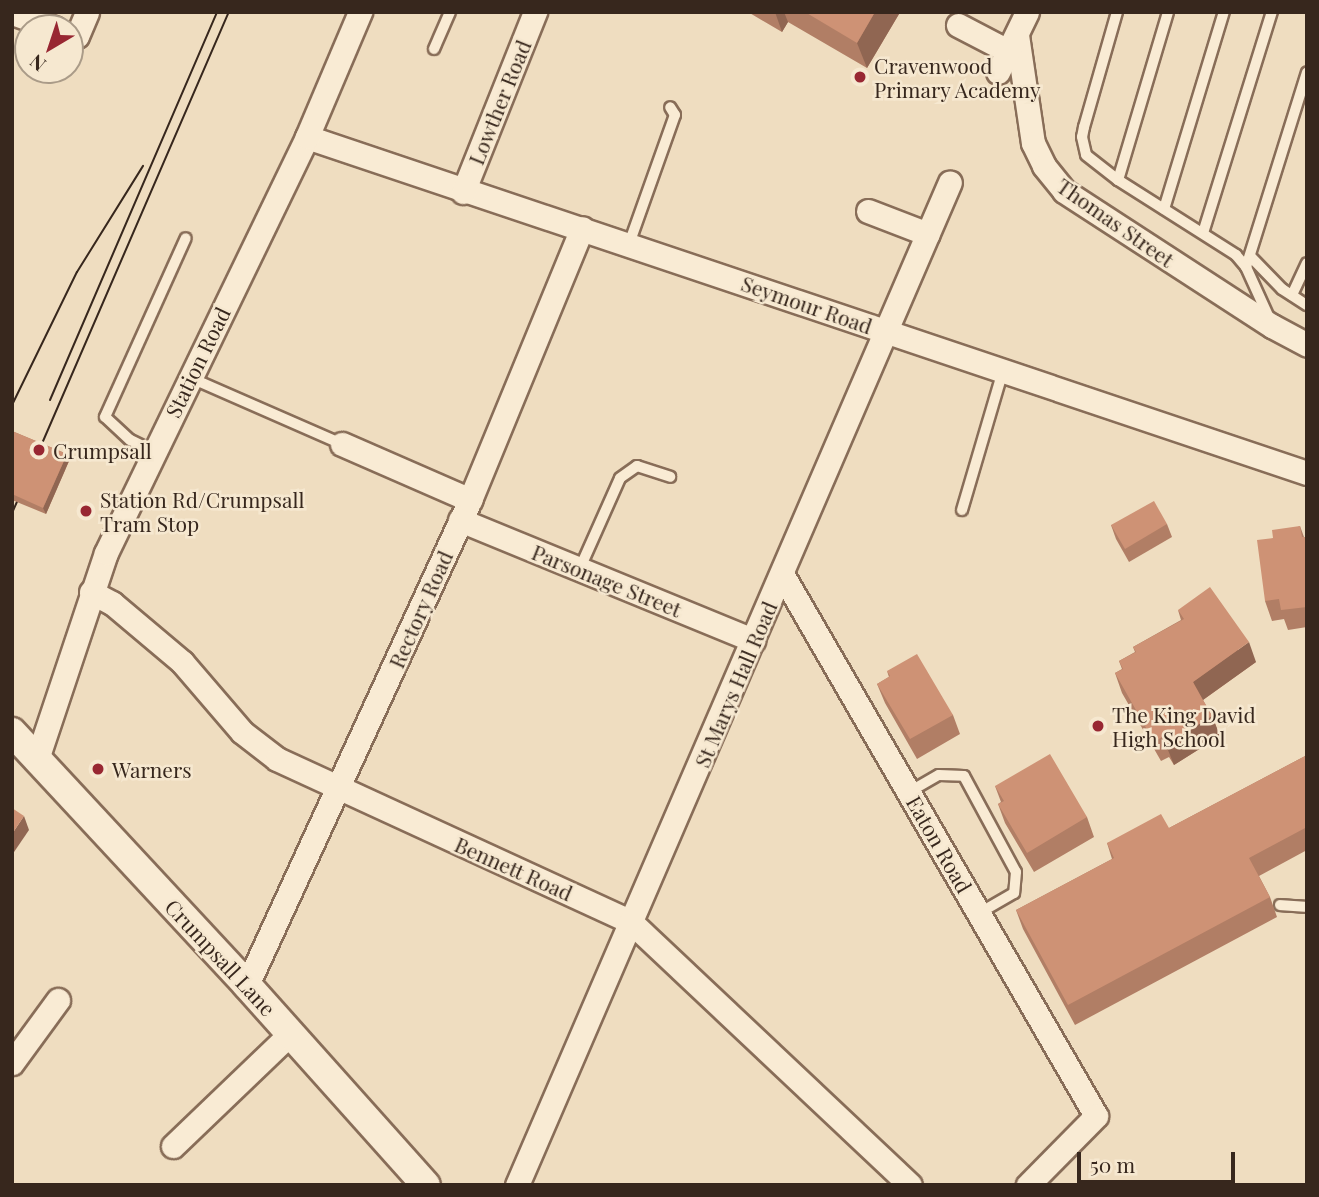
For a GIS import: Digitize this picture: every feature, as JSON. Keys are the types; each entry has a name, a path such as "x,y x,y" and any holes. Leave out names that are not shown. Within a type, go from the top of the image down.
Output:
{"street":[{"name":"Station Road","path":"37,758 91,592 153,452 307,137 360,12"},
{"name":"Lowther Road","path":"463,192 535,12"},
{"path":"998,72 1027,12"},
{"path":"958,25 1013,43"},
{"name":"Thomas Street","path":"1013,43 1033,142 1053,179 1064,191 1272,326 1307,345"},
{"name":"Seymour Road","path":"307,137 463,192 582,228 1307,473"},
{"name":"St Marys Hall Road","path":"517,1185 950,182"},
{"path":"869,211 928,234"},
{"name":"Rectory Road","path":"247,985 465,510 582,228"},
{"name":"Parsonage Street","path":"342,444 580,568 753,640"},
{"name":"Eaton Road","path":"782,573 1096,1116 1028,1185"},
{"name":"Bennett Road","path":"91,592 112,603 182,662 242,732 277,759 631,922 910,1185"},
{"name":"Crumpsall Lane","path":"12,732 291,1033 426,1185"},
{"path":"12,1063 58,1000"},
{"path":"173,1146 291,1033"}],"lane":[{"path":"434,49 450,12"},
{"path":"1117,12 1082,137 1086,155 1118,180 1248,261 1307,305"},
{"path":"1118,180 1168,12"},
{"path":"1164,209 1224,12"},
{"path":"1203,233 1272,12"},
{"path":"1272,326 1248,261 1307,72"},
{"path":"629,244 675,116 670,107"},
{"path":"153,452 130,440 105,417 186,238"},
{"path":"1292,295 1307,263"},
{"path":"962,510 1003,371"},
{"path":"189,377 342,444"},
{"path":"580,568 612,491 628,470 637,466 670,477"},
{"path":"909,792 939,775 964,776 1016,872 1017,885 1013,893 980,913"},
{"path":"1280,905 1307,907"}],"building":[{"path":"805,12 875,12 857,43"},
{"path":"12,431 67,454 43,508 12,494"},
{"path":"1154,501 1167,524 1125,549 1111,525"},
{"path":"1300,526 1302,537 1307,537 1307,607 1281,610 1279,599 1265,601 1257,540 1273,538 1272,530"},
{"path":"1210,587 1249,642 1193,682 1212,716 1166,745 1162,737 1154,742 1115,673 1123,669 1119,661 1136,652 1133,647 1184,619 1178,610"},
{"path":"917,654 953,715 910,739 877,684 890,676 887,671"},
{"path":"1050,754 1087,817 1027,853 998,804 1004,801 995,786"},
{"path":"1307,755 1307,827 1249,858 1270,897 1068,1005 1016,910 1114,858 1107,843 1161,814 1169,828"},
{"path":"12,808 24,816 12,834"}],"tram line":[{"path":"50,400 217,12"},
{"path":"34,462 229,12"},
{"path":"12,405 77,272 143,166"},
{"path":"12,513 25,484"}],"place":[{"name":"Cravenwood Primary Academy","path":"860,77"},
{"name":"Crumpsall","path":"39,450"},
{"name":"Station Rd/Crumpsall Tram Stop","path":"86,511"},
{"name":"The King David High School","path":"1098,726"},
{"name":"Warners","path":"98,769"}]}
